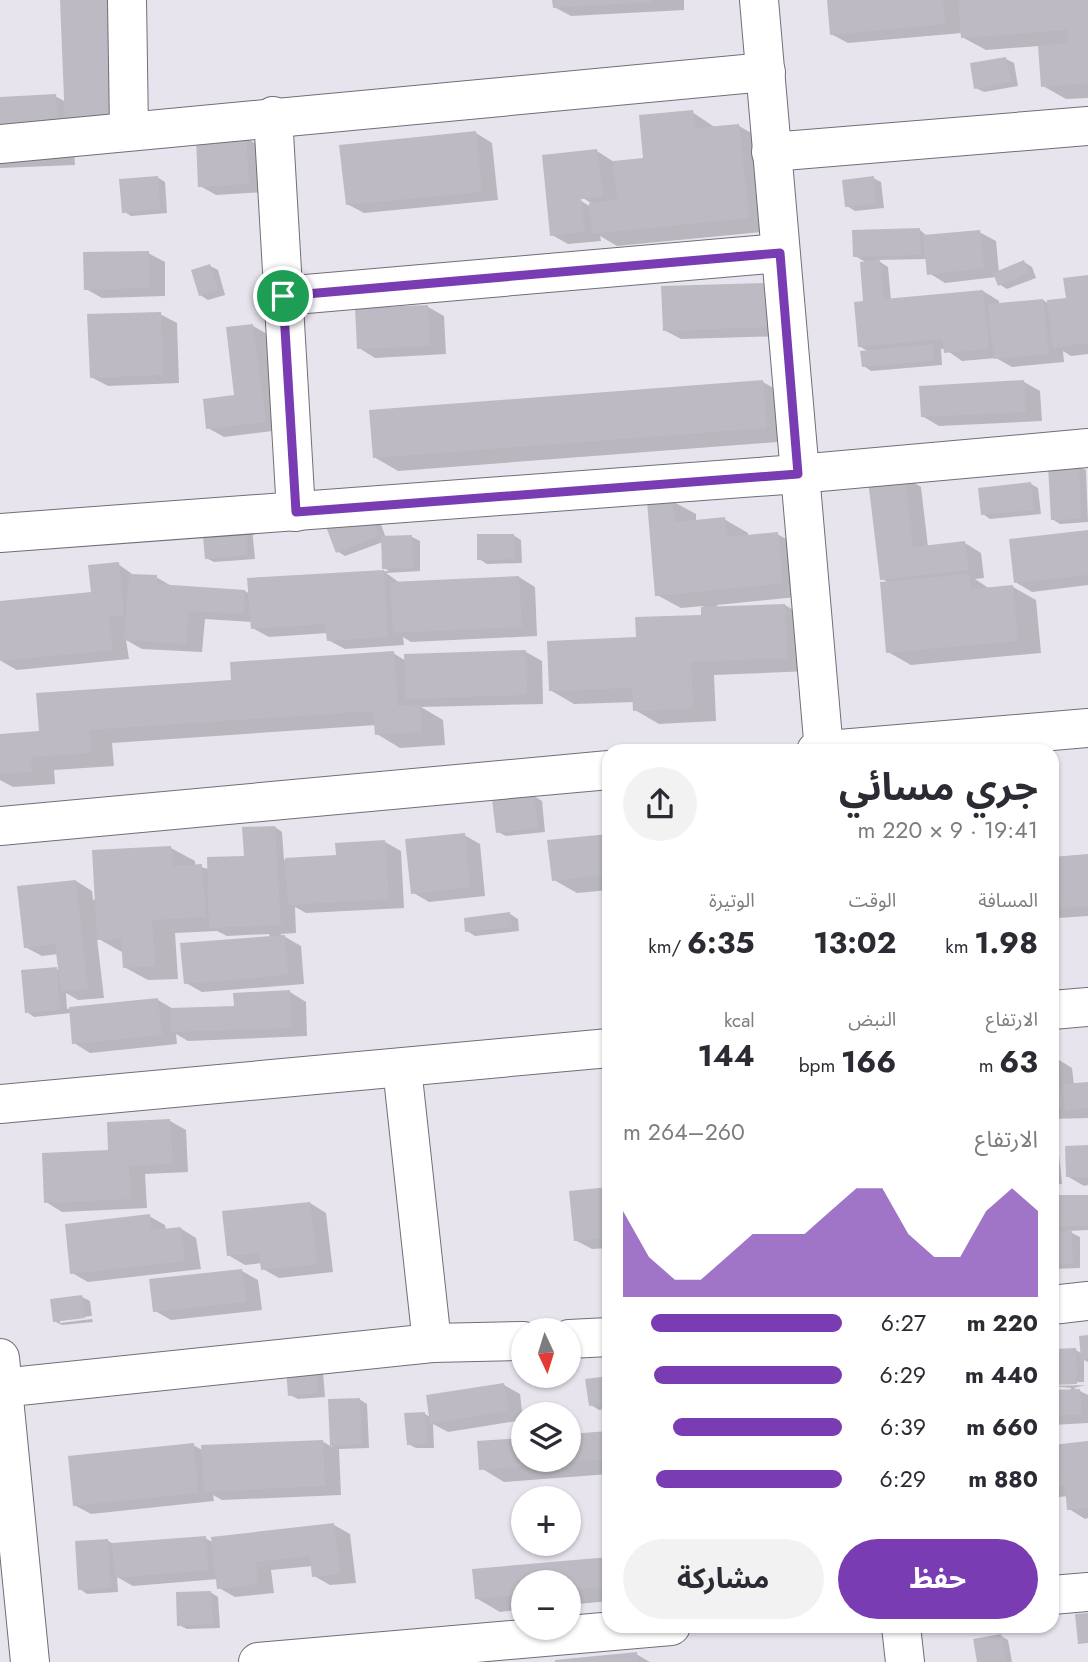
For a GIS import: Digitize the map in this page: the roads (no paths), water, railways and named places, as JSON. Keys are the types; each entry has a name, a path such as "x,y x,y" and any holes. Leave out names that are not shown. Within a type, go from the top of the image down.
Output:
{"street":[{"path":"127,0 129,130"},
{"path":"759,0 823,744"},
{"path":"0,144 273,116 766,72"},
{"path":"273,116 296,512"},
{"path":"771,152 1088,126"},
{"path":"283,296 780,253"},
{"path":"0,533 798,474 1088,449"},
{"path":"899,744 1088,729"},
{"path":"0,826 602,771"},
{"path":"1059,1009 1088,1007"},
{"path":"0,1104 602,1049"},
{"path":"402,1068 432,1343"},
{"path":"1059,1304 1088,1301"},
{"path":"581,1338 602,1337"},
{"path":"30,1662 1,1378 432,1343 511,1341"},
{"path":"1059,1594 1088,1592"},
{"path":"258,1662 602,1632"},
{"path":"902,1633 905,1662"}]}
